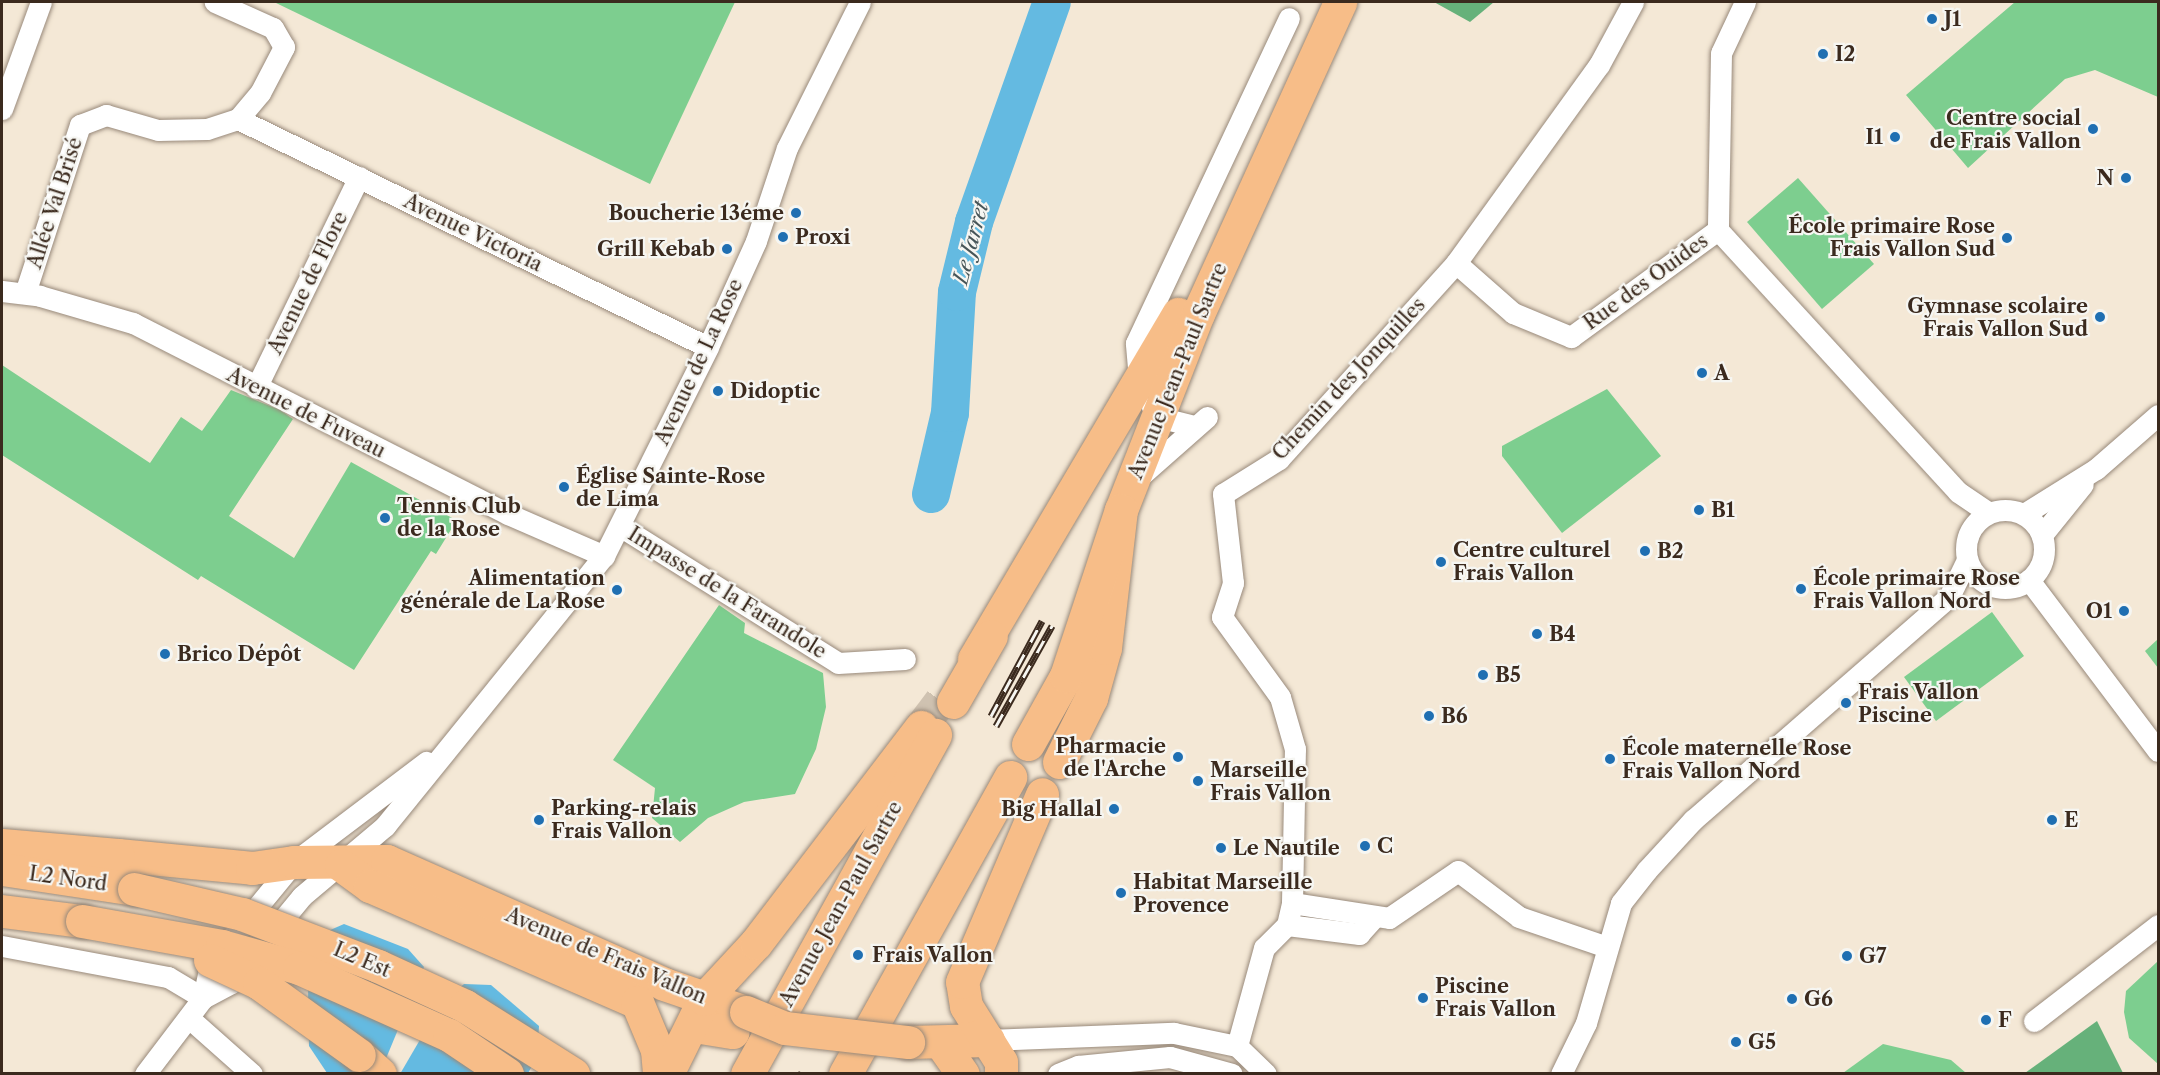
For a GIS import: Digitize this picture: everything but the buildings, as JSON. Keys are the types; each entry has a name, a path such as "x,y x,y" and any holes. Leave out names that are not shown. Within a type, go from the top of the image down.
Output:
{"main road":[{"name":"Avenue Jean-Paul Sartre","path":"949,699 991,636 1140,386 1338,2"},
{"name":"Avenue Jean-Paul Sartre","path":"1028,744 1066,676 1121,510 1135,480 1198,314 1338,2"},
{"path":"1059,762 1091,698 1105,648 1121,510"},
{"name":"Avenue Jean-Paul Sartre","path":"699,1012 928,731 747,1074"},
{"path":"845,1074 1010,777"},
{"path":"1001,1074 988,1040 966,1006 962,982 1042,794"},
{"path":"2,845 118,855 191,866 252,868 294,862 341,865"},
{"name":"Avenue de Frais Vallon","path":"341,865 387,861 699,1012 740,1022 785,1028 908,1042 941,1043"},
{"name":"Avenue de Frais Vallon","path":"341,865 370,886 637,1002 657,1050 659,1074"},
{"name":"L2 Nord","path":"2,869 134,888"},
{"name":"L2 Est","path":"134,888 242,915 378,966 465,1006 573,1074"},
{"name":"L2 Nord","path":"2,911 82,921"},
{"path":"82,921 204,958 259,982 380,1074"},
{"name":"L2 Est","path":"82,921 222,946 299,968 449,1035 507,1074"},
{"path":"667,1074 699,1012"},
{"path":"941,1043 988,1040"},
{"path":"941,1043 963,1074"}],"street":[{"path":"2,109 41,2"},
{"path":"215,2 273,28 284,48 238,120"},
{"name":"Avenue de La Rose","path":"203,998 231,982 302,896 385,826 444,750 561,614 604,556 708,347 756,241 787,148 860,2"},
{"name":"Chemin des Jonquilles","path":"1287,925 1292,903 1297,829 1292,732 1280,697 1222,617 1233,583 1221,504 1230,486 1279,459 1456,263 1599,65 1634,2"},
{"path":"1745,2 1721,53 1718,230 1958,492 1989,513 2024,514 2096,469 2158,415"},
{"path":"1135,480 1201,422 1158,417 1140,386 1136,343 1288,18"},
{"name":"Allée Val Brisé","path":"25,293 80,125 106,115 186,132 238,120"},
{"name":"Avenue Victoria","path":"238,120 708,347"},
{"name":"Avenue de Flore","path":"256,388 359,177"},
{"name":"Rue des Ouides","path":"1456,263 1513,313 1571,337 1718,230"},
{"name":"Avenue de Fuveau","path":"2,291 25,293 133,323 256,388 604,556"},
{"path":"1967,560 1988,584 2002,588 2029,580 2039,567 2042,535 2096,469"},
{"path":"1949,597 1967,560 1968,536 1958,492"},
{"path":"1968,536 1989,513"},
{"path":"2024,514 2042,535"},
{"name":"Impasse de la Farandole","path":"620,526 837,663 904,659"},
{"path":"2029,580 2158,751"},
{"path":"1561,1074 1586,1023 1606,947 1622,903 1693,820 1949,597 1988,584"},
{"name":"Avenue de La Rose","path":"203,998 210,964 294,862 444,750"},
{"path":"1292,903 1389,918 1458,871 1519,917 1606,947"},
{"path":"1238,1046 1264,948 1287,925 1359,934 1375,916"},
{"path":"2034,1021 2158,925"},
{"path":"2,946 168,977 203,998 144,1074"},
{"path":"189,1018 252,1074"},
{"path":"988,1040 1152,1033 1238,1046 1266,1074"},
{"path":"1058,1074 1078,1066 1170,1057 1232,1074"}],"green space":[{"path":"274,2 735,2 650,184"},
{"path":"1434,2 1494,2 1470,22"},
{"path":"2015,2 2158,2 2158,97 2095,70 2065,79 1968,168 1906,95"},
{"path":"1798,178 1874,264 1822,309 1747,222"},
{"name":"Tennis Club de la Rose","path":"2,365 150,463 181,417 202,431 231,390 280,410 293,419 229,516 294,558 351,462 454,519 452,528 436,554 431,551 354,670 201,576 198,580 2,455"},
{"path":"1607,389 1661,456 1562,533 1502,456 1502,446"},
{"path":"719,605 745,623 744,633 823,673 826,707 816,749 795,794 744,802 708,818 680,842 652,818 655,788 613,760"},
{"path":"1992,612 2024,656 1936,721 1904,677"},
{"path":"2158,639 2158,668 2145,651"},
{"path":"2158,961 2158,1064 2129,1038 2124,1012 2126,991"},
{"path":"2097,1021 2123,1073 2025,1073"},
{"path":"1883,1044 1951,1060 1966,1073 1843,1073"}],"water":[{"path":"344,924 408,949 424,967 380,1073 327,1073 309,1046 308,987 328,931"},
{"path":"464,984 491,985 539,1026 537,1058 528,1073 400,1074 442,1002"}],"waterway":[{"name":"Le Jarret","path":"931,494 950,413 957,292 974,222 1052,2"}],"tunnel":[{"path":"921,727 944,697"}],"railway":[{"path":"991,716 1042,621"},
{"path":"996,726 1052,626"}],"place":[{"name":"J1","path":"1932,19"},
{"name":"I2","path":"1823,54"},
{"name":"Centre social de Frais Vallon","path":"2093,129"},
{"name":"I1","path":"1895,137"},
{"name":"N","path":"2126,178"},
{"name":"Boucherie 13éme","path":"796,213"},
{"name":"Proxi","path":"783,237"},
{"name":"École primaire Rose Frais Vallon Sud","path":"2007,238"},
{"name":"Grill Kebab","path":"727,249"},
{"name":"Gymnase scolaire Frais Vallon Sud","path":"2100,317"},
{"name":"A","path":"1702,373"},
{"name":"Didoptic","path":"718,391"},
{"name":"Église Sainte-Rose de Lima","path":"564,487"},
{"name":"B1","path":"1699,510"},
{"name":"Tennis Club de la Rose","path":"385,518"},
{"name":"B2","path":"1645,551"},
{"name":"Centre culturel Frais Vallon","path":"1441,562"},
{"name":"École primaire Rose Frais Vallon Nord","path":"1801,589"},
{"name":"Alimentation générale de La Rose","path":"617,590"},
{"name":"O1","path":"2124,611"},
{"name":"B4","path":"1537,634"},
{"name":"Brico Dépôt","path":"165,654"},
{"name":"B5","path":"1483,675"},
{"name":"Frais Vallon Piscine","path":"1846,703"},
{"name":"B6","path":"1429,716"},
{"name":"Pharmacie de l'Arche","path":"1178,757"},
{"name":"École maternelle Rose Frais Vallon Nord","path":"1610,759"},
{"name":"Marseille Frais Vallon","path":"1198,781"},
{"name":"Big Hallal","path":"1114,809"},
{"name":"Parking-relais Frais Vallon","path":"539,820"},
{"name":"E","path":"2052,820"},
{"name":"C","path":"1365,846"},
{"name":"Le Nautile","path":"1221,848"},
{"name":"Habitat Marseille Provence","path":"1121,893"},
{"name":"Frais Vallon","path":"858,955"},
{"name":"G7","path":"1847,956"},
{"name":"Piscine Frais Vallon","path":"1423,998"},
{"name":"G6","path":"1792,999"},
{"name":"F","path":"1986,1020"},
{"name":"G5","path":"1736,1042"}]}
